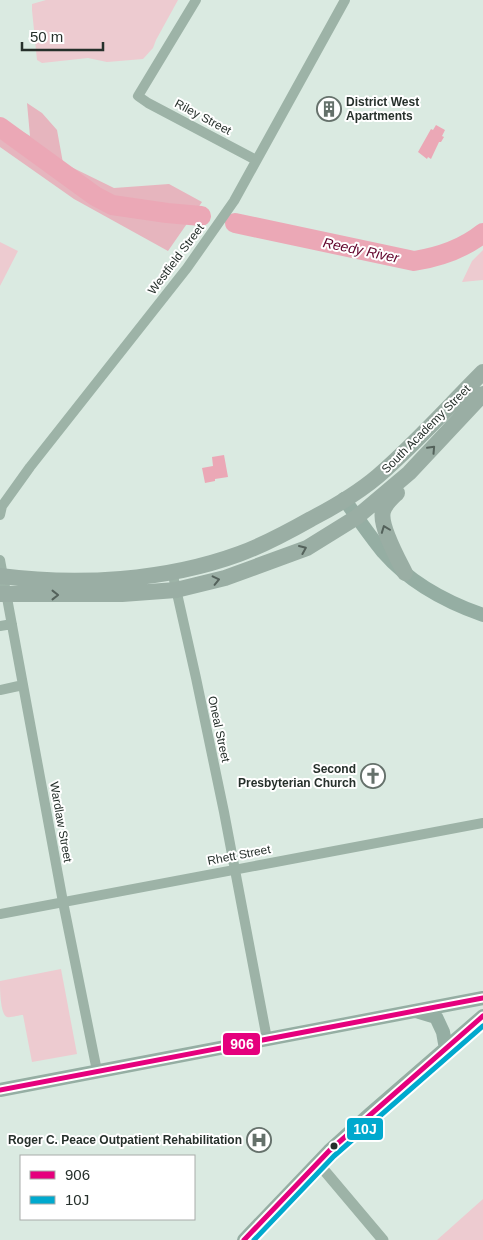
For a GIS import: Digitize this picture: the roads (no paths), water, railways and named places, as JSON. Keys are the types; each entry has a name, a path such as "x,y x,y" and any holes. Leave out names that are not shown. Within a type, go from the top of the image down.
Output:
{"highway":[{"name":"South Academy Street","path":"1,576 32,580 73,581 136,577 172,571 239,554 294,528 344,500 376,478 412,446 483,372"},
{"name":"South Academy Street","path":"3,595 122,594 176,590 225,578 307,548 357,517 409,473 483,394"},
{"path":"404,573 382,520 386,506 398,492 409,473"}],"main road":[{"path":"344,500 384,552 404,573 436,594 483,616"},
{"path":"0,1090 483,998"},
{"path":"413,1010 436,1017 443,1032 446,1049"},
{"path":"244,1240 318,1163 370,1114 483,1016"}],"street":[{"name":"Riley Street","path":"196,0 138,96 256,160"},
{"name":"Westfield Street","path":"0,515 2,506 30,467 208,239 234,201 345,0"},
{"path":"0,560 1,576"},
{"name":"Oneal Street","path":"172,571 218,783 267,1039"},
{"name":"Wardlaw Street","path":"1,576 3,595 12,624 96,1071"},
{"path":"0,626 12,624"},
{"path":"0,690 23,685"},
{"name":"Rhett Street","path":"0,914 233,868 483,823"},
{"path":"318,1163 383,1240"}],"waterway":[{"name":"Reedy River","path":"0,127 95,196 112,205 201,216"},
{"name":"Reedy River","path":"235,223 414,261 450,252 467,244 483,233"}],"place":[{"name":"District West Apartments","path":"329,109"},
{"name":"Second Presbyterian Church","path":"373,776"},
{"name":"Roger C. Peace Outpatient Rehabilitation","path":"259,1140"}]}
